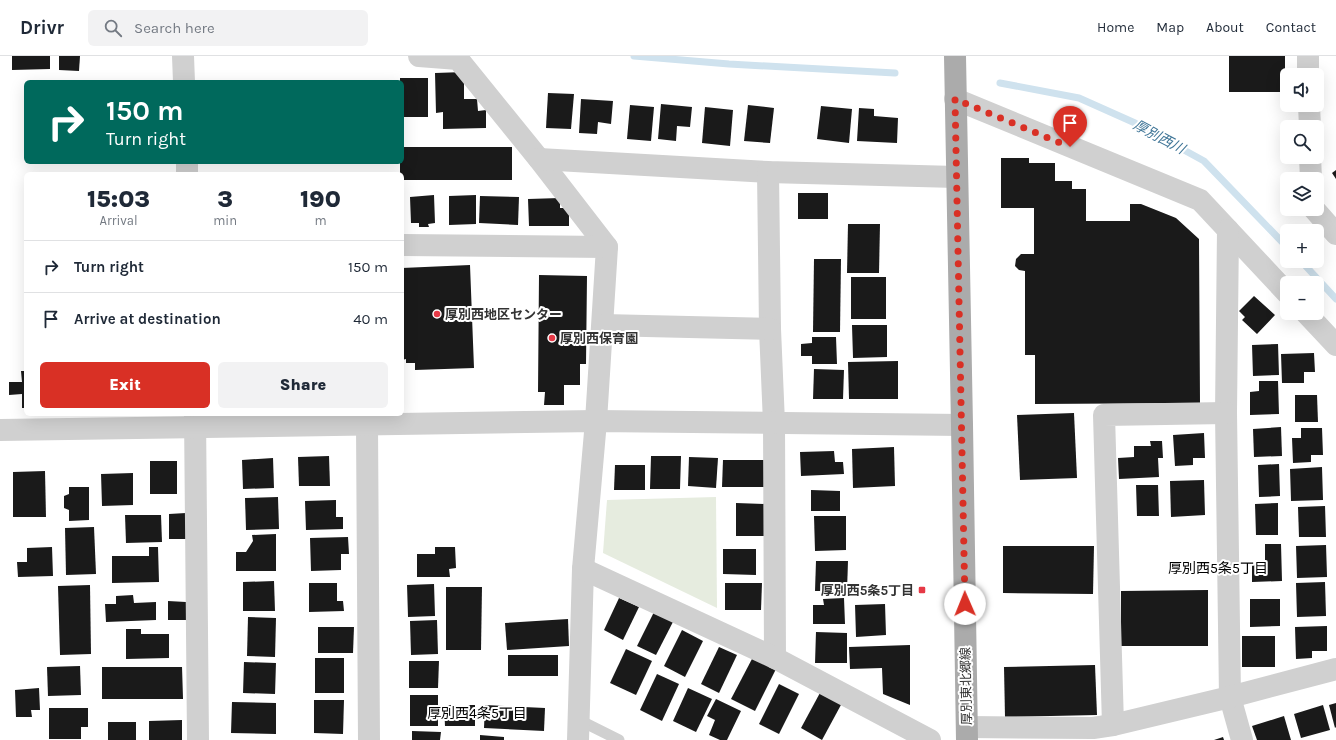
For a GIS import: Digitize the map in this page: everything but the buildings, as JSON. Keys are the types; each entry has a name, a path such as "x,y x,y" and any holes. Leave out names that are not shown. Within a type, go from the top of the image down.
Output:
{"main road":[{"name":"厚別東北郷線","path":"955,56 967,734"}],"street":[{"path":"183,56 184,80"},
{"path":"418,56 458,59 539,159 607,247 596,421 583,569 579,730"},
{"path":"1308,56 1308,68"},
{"path":"955,99 1200,200 1280,285"},
{"path":"539,159 768,172 956,177"},
{"path":"768,172 770,329 774,423 775,658"},
{"path":"1320,216 1336,234"},
{"path":"1228,230 1226,413 1230,697 1242,740"},
{"path":"404,245 607,247"},
{"path":"1313,320 1336,345"},
{"path":"603,325 770,329"},
{"path":"1113,725 1104,415 1226,413"},
{"path":"0,430 195,421 367,425 596,421 962,425"},
{"path":"195,421 198,740"},
{"path":"367,425 369,740"},
{"path":"583,569 775,658 930,740"},
{"path":"967,734 1093,728 1113,725 1230,697 1336,669"}],"lane":[{"path":"579,730 619,740"}],"shaded area":[{"path":"716,497 717,608 603,553 607,500"}],"waterway":[{"name":"厚別西川","path":"634,56 729,64 895,73"},
{"name":"厚別西川","path":"1000,83 1079,98 1135,123 1204,161 1280,240"},
{"name":"厚別西川","path":"1307,268 1336,299"}],"place":[{"name":"厚別西地区センター","path":"437,314"},
{"name":"厚別西保育園","path":"552,338"},
{"name":"厚別西5条5丁目","path":"922,590"}],"district":[{"name":"厚別西5条5丁目","path":"1218,568"},
{"name":"厚別西4条5丁目","path":"477,713"}],"route":[{"path":"965,604 955,99 1070,147"}]}
